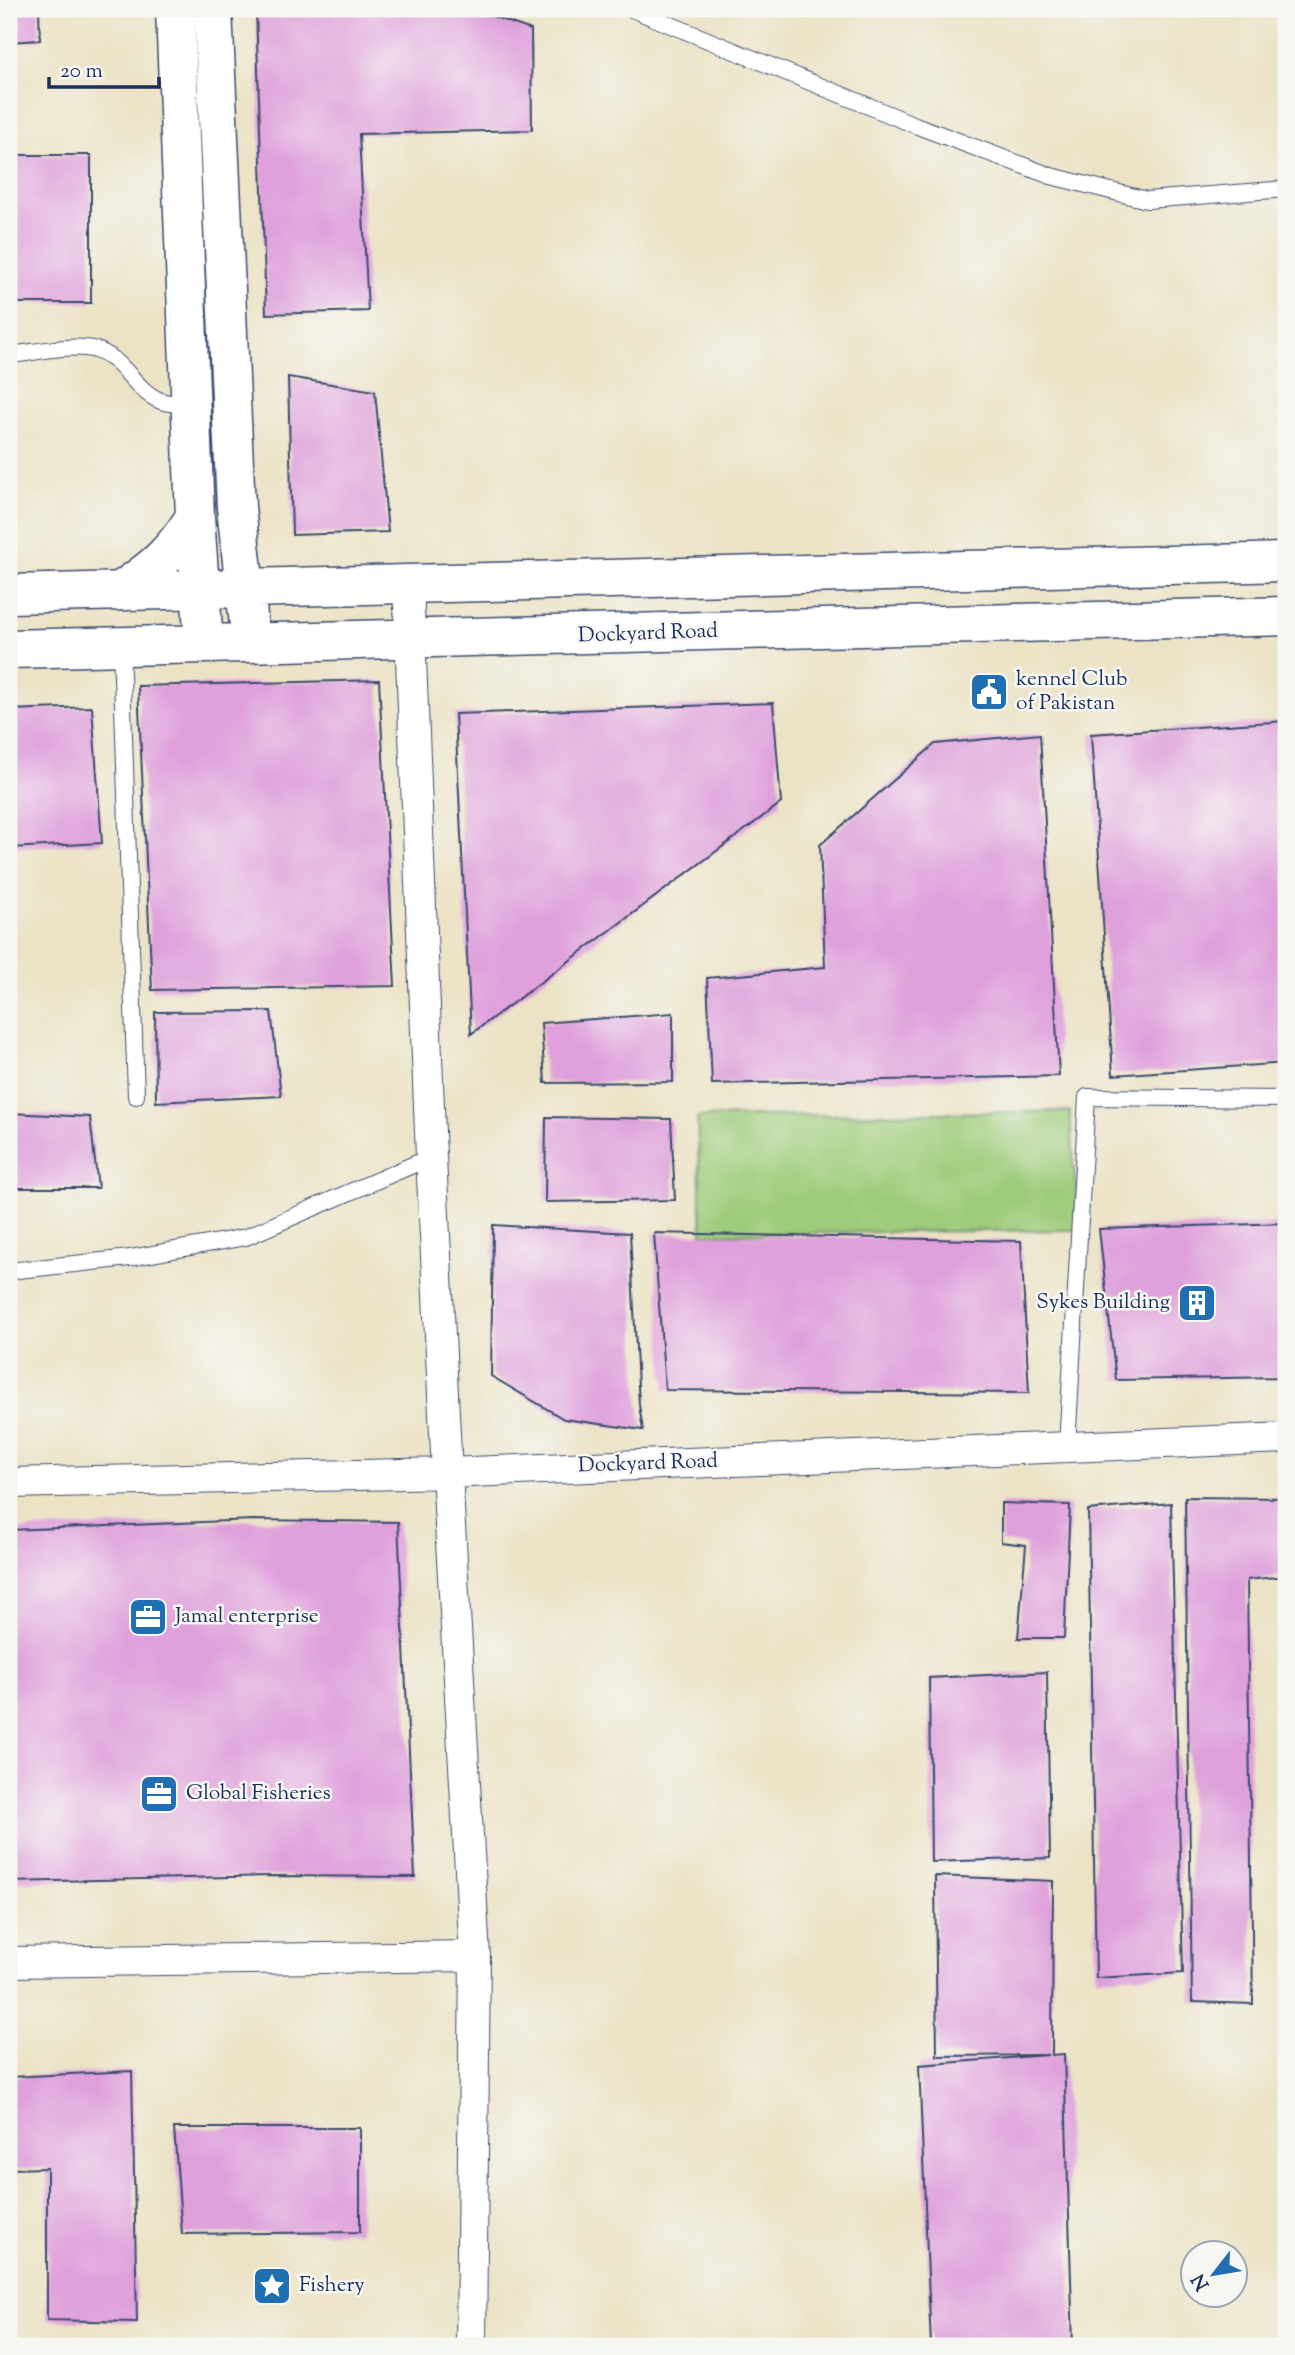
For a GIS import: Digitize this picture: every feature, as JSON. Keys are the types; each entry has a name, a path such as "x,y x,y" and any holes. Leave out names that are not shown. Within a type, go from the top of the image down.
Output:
{"street":[{"path":"175,9 195,517 204,643"},
{"path":"214,9 236,507 251,643"},
{"path":"236,507 254,542 279,568 312,585"},
{"path":"122,590 152,569 177,545 195,517"},
{"path":"9,593 1286,562"},
{"path":"408,583 431,1157 475,1956 471,2346"},
{"name":"Dockyard Road","path":"9,649 1286,617"},
{"name":"Dockyard Road","path":"9,1483 447,1473 1286,1438"},
{"path":"9,1962 475,1956"}],"lane":[{"path":"632,9 915,125 1051,176 1147,200 1286,190"},
{"path":"9,355 76,348 94,349 111,357 146,391 163,402 191,404"},
{"path":"121,646 136,1096"},
{"path":"1067,1446 1087,1097 1286,1099"},
{"path":"9,1271 130,1258 246,1237 431,1157"}],"green space":[{"path":"1070,1111 1079,1230 702,1234 697,1117"}],"building":[{"path":"9,9 39,9 40,40 9,42"},
{"path":"256,9 472,9 531,30 532,130 359,134 368,311 266,314"},
{"path":"9,155 91,155 91,303 9,303"},
{"path":"288,377 375,391 388,532 292,535"},
{"path":"379,680 395,986 152,990 138,686"},
{"path":"773,703 781,803 471,1034 455,714"},
{"path":"92,707 102,843 9,848 9,710"},
{"path":"1286,721 1286,1063 1113,1075 1091,734"},
{"path":"1040,734 1059,1076 712,1084 707,978 825,967 820,845 935,744"},
{"path":"271,1011 281,1096 156,1102 155,1012"},
{"path":"673,1013 673,1082 545,1083 541,1023"},
{"path":"9,1113 90,1117 98,1188 9,1188"},
{"path":"546,1117 671,1119 675,1200 545,1202"},
{"name":"Sykes Building","path":"1286,1223 1286,1377 1116,1380 1099,1229"},
{"path":"493,1225 630,1233 639,1405 643,1430 564,1419 491,1376"},
{"path":"654,1233 1021,1241 1029,1393 665,1390"},
{"path":"1185,1497 1286,1498 1286,1576 1247,1580 1253,2004 1192,2002"},
{"path":"1001,1503 1070,1505 1064,1638 1018,1638 1026,1545 1001,1542"},
{"path":"1171,1503 1183,1973 1096,1978 1088,1510"},
{"path":"253,1520 398,1522 415,1877 272,1876 9,1882 9,1530"},
{"path":"1047,1672 1050,1858 931,1862 929,1678"},
{"path":"935,1876 1053,1881 1052,2055 1064,2054 1073,2346 931,2346 919,2065 1048,2055 937,2056"},
{"path":"132,2071 137,2322 47,2320 47,2168 9,2169 9,2077"},
{"path":"174,2128 360,2128 360,2232 182,2234"}],"place":[{"name":"kennel Club of Pakistan","path":"989,692"},
{"name":"Sykes Building","path":"1197,1303"},
{"name":"Jamal enterprise","path":"148,1617"},
{"name":"Global Fisheries","path":"159,1794"},
{"name":"Fishery","path":"272,2286"}]}
